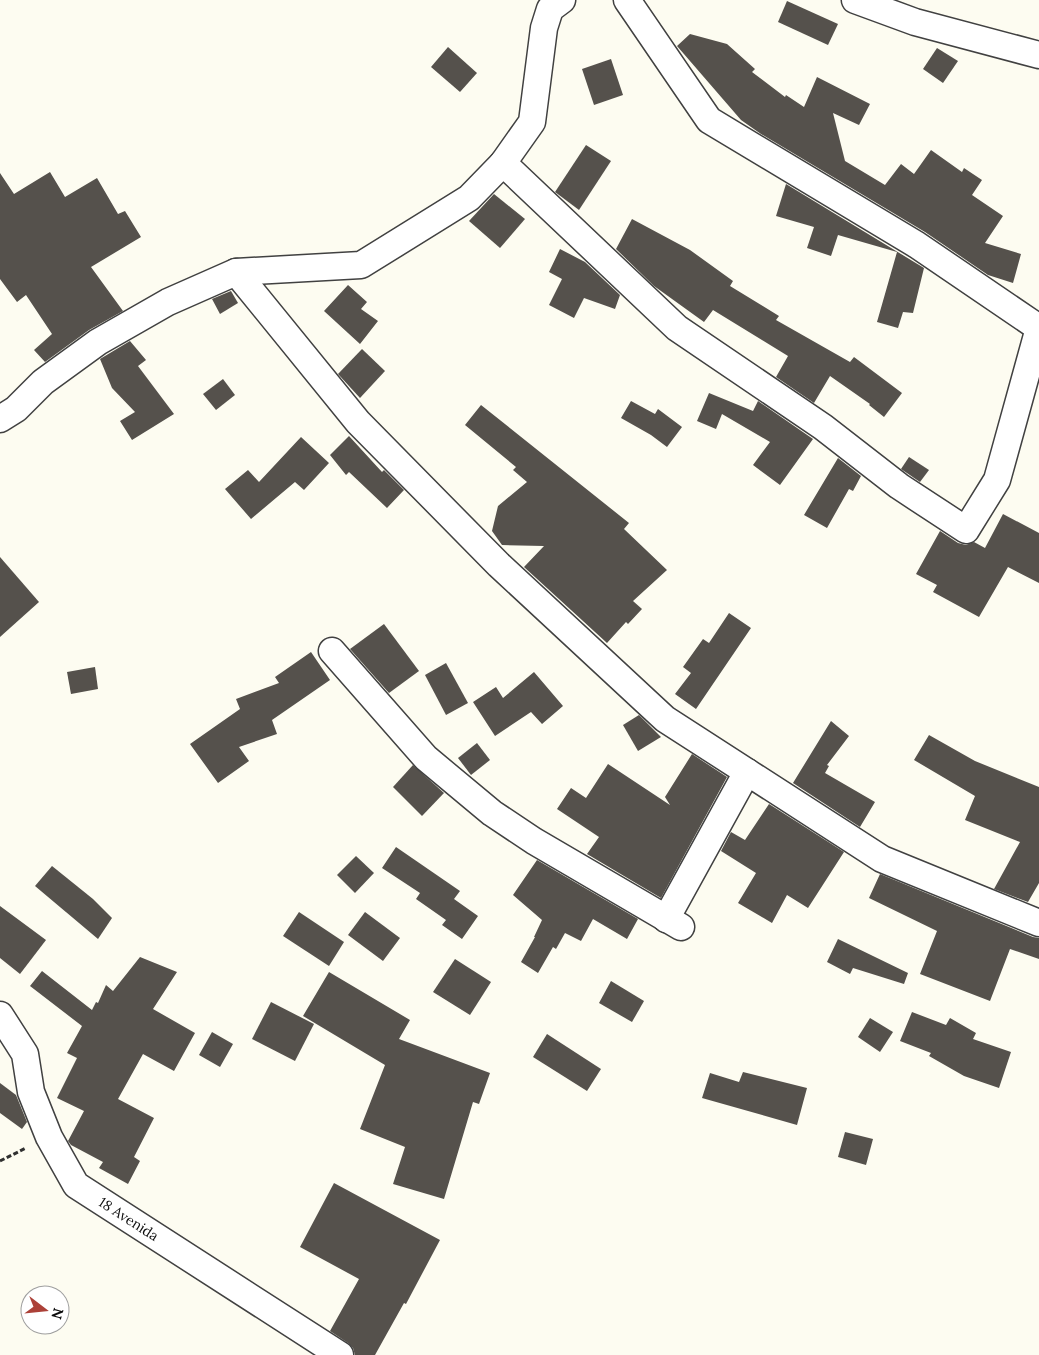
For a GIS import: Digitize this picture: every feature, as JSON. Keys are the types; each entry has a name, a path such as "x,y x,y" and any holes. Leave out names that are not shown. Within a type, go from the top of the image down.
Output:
{"street":[{"path":"0,419 16,409 43,382 98,342 168,302 236,272 361,265 469,198 503,163 532,122 544,28 550,9 562,0"},
{"path":"503,163 677,328 823,427 900,486 966,530 997,480 1039,328 917,245 709,120 627,0"},
{"path":"855,0 915,22 1039,55"},
{"path":"236,272 358,422 499,565 665,720 882,859 1039,923"},
{"path":"332,651 426,758 492,813 534,841 674,923 747,772"},
{"name":"18 Avenida","path":"0,1015 25,1054 31,1092 50,1137 76,1185 340,1355"}],"building":[{"path":"787,1 838,24 828,45 778,22"},
{"path":"690,34 727,44 755,69 752,72 785,97 786,95 804,107 817,77 870,104 859,125 833,113 845,161 885,185 901,164 914,174 931,150 962,172 964,168 982,180 972,195 1003,216 985,243 1021,254 1013,283 988,275 925,232 761,134 741,120 677,46"},
{"path":"448,47 477,73 460,92 431,67"},
{"path":"937,48 958,61 943,83 923,69"},
{"path":"611,59 623,95 594,105 582,69"},
{"path":"586,145 611,161 579,210 555,192"},
{"path":"50,172 65,197 97,178 118,214 125,211 141,237 91,267 123,311 89,330 45,362 34,350 52,334 26,295 17,302 0,279 0,173 14,194"},
{"path":"786,184 924,268 913,313 903,312 898,328 877,322 897,252 838,235 831,256 807,248 814,227 776,216"},
{"path":"494,194 525,219 500,248 469,221"},
{"path":"632,219 690,250 733,281 730,286 779,316 776,320 850,362 854,357 902,393 884,417 870,404 830,376 814,403 776,377 788,356 713,310 704,322 654,286 616,249"},
{"path":"560,249 585,262 620,295 615,309 584,298 574,318 549,305 562,279 549,272"},
{"path":"348,285 367,302 361,309 378,321 360,344 324,311"},
{"path":"231,291 238,303 220,314 212,299"},
{"path":"130,341 146,360 138,366 174,414 132,440 120,421 135,412 112,388 100,359"},
{"path":"362,349 385,371 360,398 338,374"},
{"path":"223,379 235,395 216,410 203,394"},
{"path":"709,393 753,411 758,401 813,439 780,485 753,465 770,442 722,414 716,429 697,421"},
{"path":"631,401 655,414 658,409 682,427 667,447 651,435 621,418"},
{"path":"481,405 629,523 624,529 667,570 633,601 642,609 628,624 626,622 607,643 524,567 544,546 502,545 492,531 498,506 527,482 513,470 516,467 465,425"},
{"path":"349,436 382,472 384,470 404,490 387,508 349,472 346,475 330,455"},
{"path":"301,437 329,463 304,490 295,482 251,519 225,489 248,470 259,482"},
{"path":"909,457 929,470 920,482 901,469"},
{"path":"838,458 861,476 853,491 849,489 827,528 804,515"},
{"path":"1003,514 1039,533 1039,583 1008,567 979,617 933,592 937,585 916,574 940,531 958,543 966,545 974,542 985,548"},
{"path":"0,557 39,602 0,637"},
{"path":"729,613 751,628 696,709 675,694 691,673 683,667 703,639 709,643"},
{"path":"384,624 419,671 389,693 350,649"},
{"path":"311,652 330,680 272,720 277,734 239,747 249,761 218,783 190,744 240,709 236,699 279,683 275,677"},
{"path":"446,663 468,703 446,715 425,675"},
{"path":"95,667 98,689 71,694 67,672"},
{"path":"534,672 563,706 542,724 531,712 495,736 473,702 496,687 503,698"},
{"path":"639,715 661,737 638,751 623,725"},
{"path":"831,721 849,736 827,765 829,766 825,773 875,802 860,827 793,783"},
{"path":"929,735 975,761 1039,787 1039,883 1028,902 994,889 1020,842 965,820 975,796 914,760"},
{"path":"477,743 490,760 471,775 458,758"},
{"path":"692,754 727,777 661,898 587,854 599,837 557,809 571,788 586,798 608,764 670,805 665,797"},
{"path":"413,765 444,793 422,816 393,787"},
{"path":"769,804 844,852 808,908 787,895 772,923 738,903 756,873 721,851 731,832 745,840"},
{"path":"396,847 460,891 454,899 478,916 462,939 442,925 446,920 416,899 420,893 382,868"},
{"path":"356,856 374,873 355,893 337,875"},
{"path":"537,860 638,919 627,939 593,919 581,941 565,933 556,949 553,947 538,973 521,962 542,920 513,895"},
{"path":"52,866 93,899 112,918 98,939 35,886"},
{"path":"880,874 1039,938 1039,959 1010,949 990,1001 920,974 937,931 869,898"},
{"path":"0,906 46,940 20,974 0,958"},
{"path":"299,912 344,942 329,966 283,936"},
{"path":"365,912 400,938 383,961 348,935"},
{"path":"838,939 908,973 904,984 853,968 850,974 827,962"},
{"path":"140,957 177,972 153,1009 195,1033 174,1071 143,1054 118,1099 154,1118 134,1157 140,1161 128,1184 99,1168 103,1162 71,1145 68,1141 84,1111 57,1098 77,1058 67,1053 82,1026 30,986 42,971 92,1010 96,1002 98,1003 106,985 113,991"},
{"path":"455,959 491,982 470,1015 433,992"},
{"path":"329,972 410,1020 399,1039 490,1073 479,1104 473,1102 444,1199 393,1184 405,1147 360,1129 385,1065 303,1016"},
{"path":"611,981 644,1001 632,1022 599,1003"},
{"path":"271,1002 314,1024 295,1061 252,1039"},
{"path":"912,1012 946,1025 950,1018 976,1033 973,1039 1011,1052 999,1088 964,1076 929,1056 931,1053 900,1041"},
{"path":"870,1018 893,1032 880,1052 858,1037"},
{"path":"212,1032 233,1044 220,1067 199,1055"},
{"path":"547,1034 601,1069 587,1091 533,1057"},
{"path":"743,1072 807,1088 797,1125 702,1098 710,1073 739,1082"},
{"path":"0,1083 16,1095 27,1122 22,1129 0,1113"},
{"path":"845,1132 873,1139 866,1165 838,1157"},
{"path":"334,1183 440,1240 406,1304 404,1303 375,1355 355,1355 353,1348 348,1343 330,1331 359,1279 300,1247"}]}
